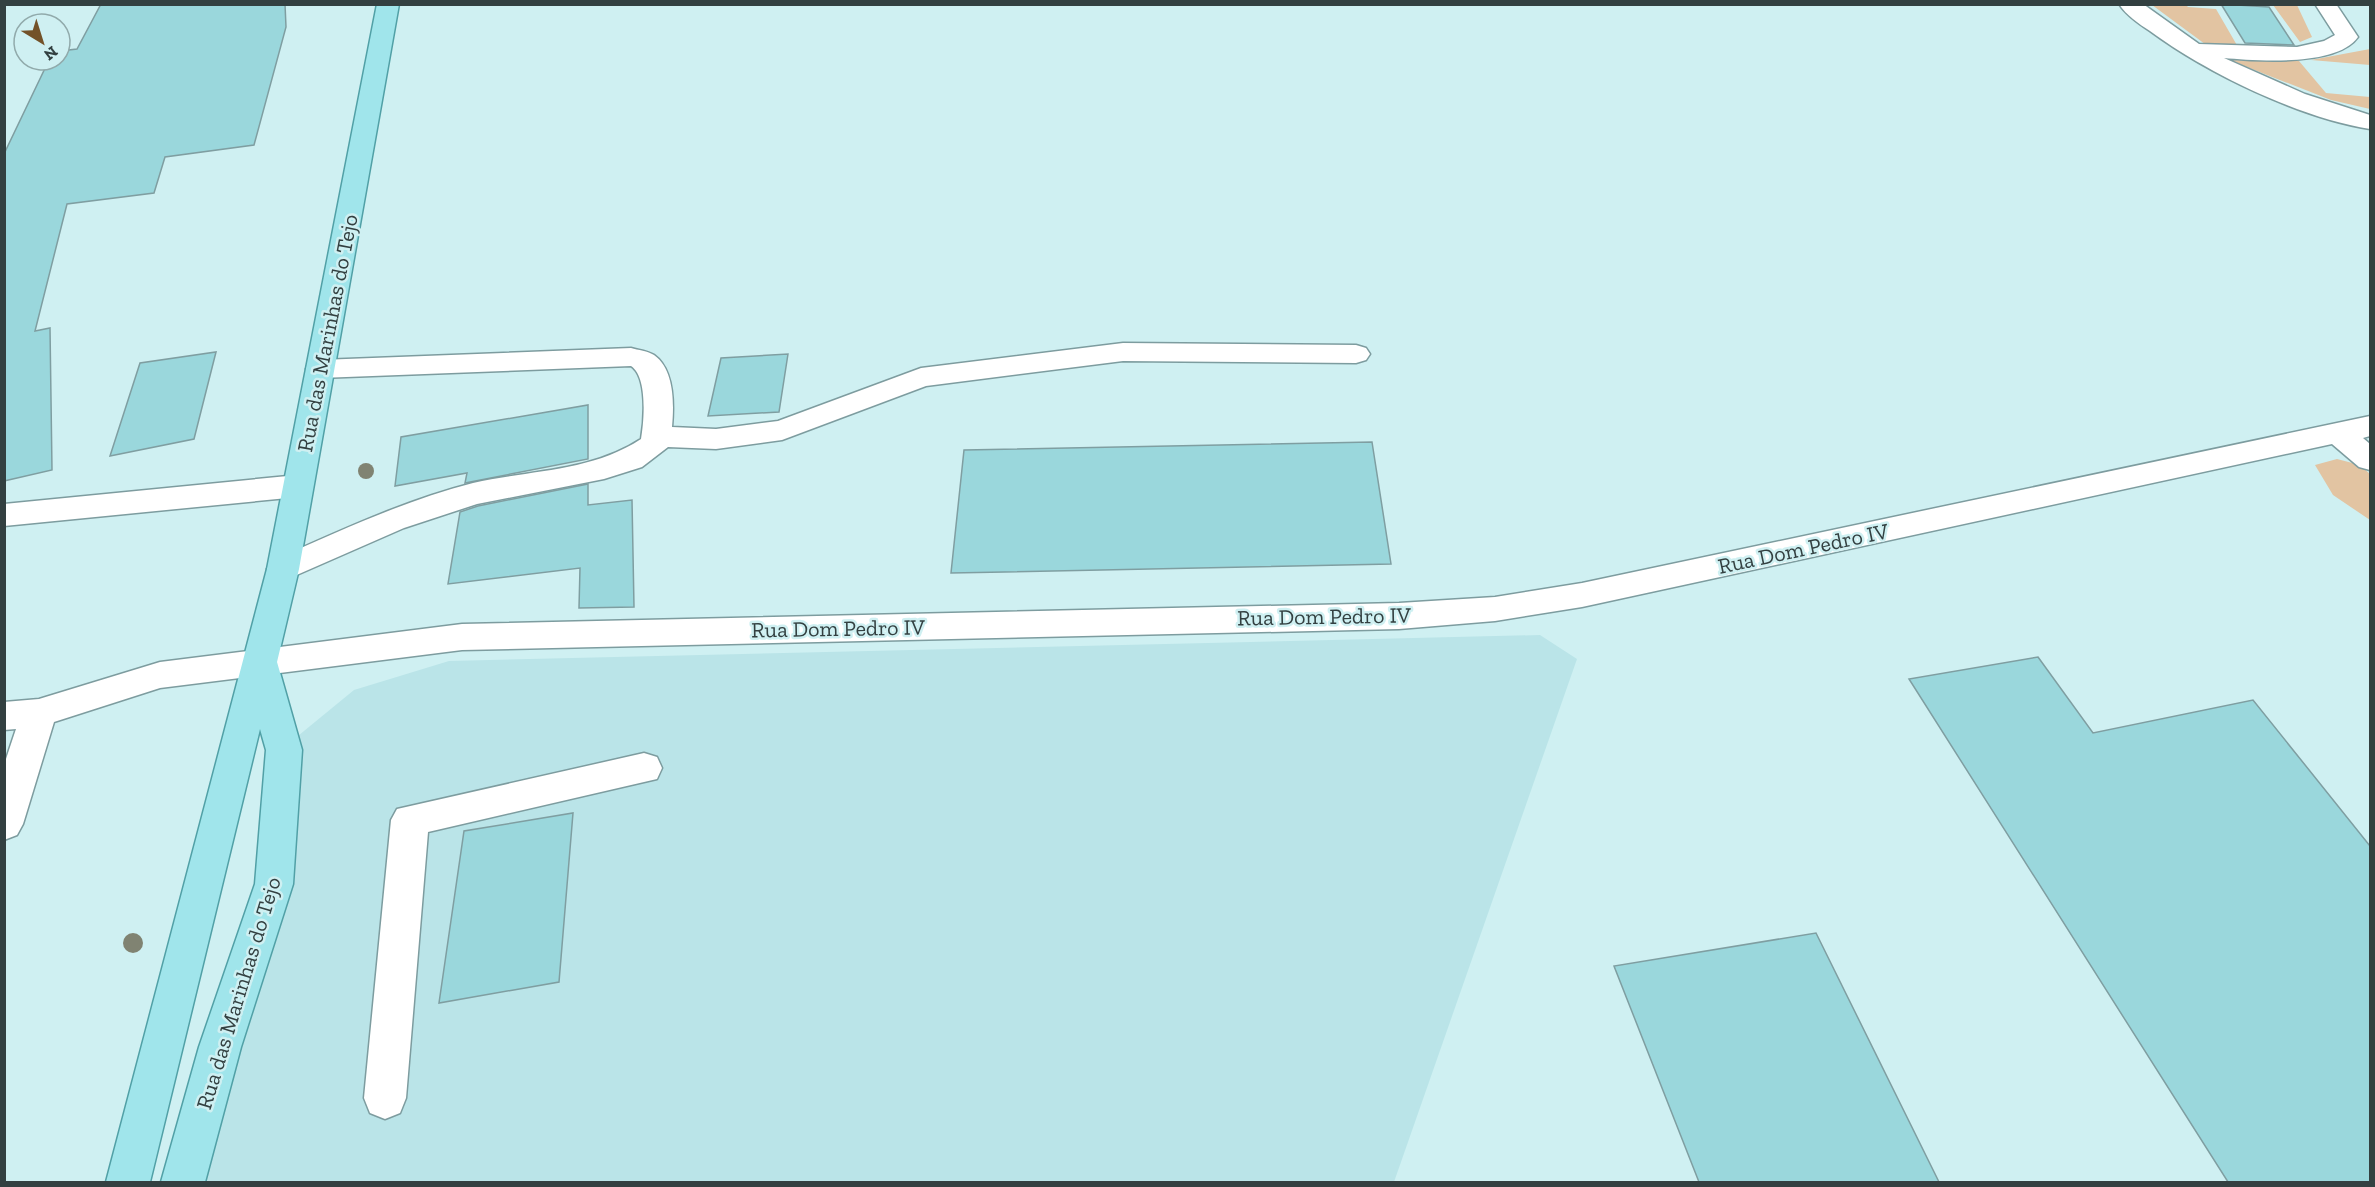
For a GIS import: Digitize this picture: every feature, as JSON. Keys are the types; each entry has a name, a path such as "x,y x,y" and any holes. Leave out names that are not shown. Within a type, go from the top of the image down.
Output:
{"main road":[{"name":"Rua das Marinhas do Tejo","path":"128,1182 283,569 388,4"},
{"name":"Rua das Marinhas do Tejo","path":"183,1182 220,1047 274,884 284,750 259,661"}],"street":[{"path":"2129,4 2192,49 2229,70 2292,98 2370,122"},
{"path":"2192,49 2306,54 2334,46 2347,37 2325,4"},
{"path":"656,436 716,439 782,430 921,377 1010,365 1123,352 1356,354"},
{"path":"283,569 393,520 474,494 593,472 631,460 655,444 659,421 653,371 644,360 622,356 320,369"},
{"name":"Rua Dom Pedro IV","path":"22,715 160,675 462,637 1399,616 1495,609 1582,595 2370,426"},
{"path":"2338,433 2370,460"},
{"path":"4,514 298,486"},
{"path":"4,824 22,715"},
{"path":"385,1098 410,820 644,768"}],"shaded area":[{"path":"2152,5 2186,5 2216,9 2238,47 2209,47"},
{"path":"2273,5 2297,5 2312,37 2300,42"},
{"path":"2370,49 2370,65 2311,60"},
{"path":"2229,60 2299,61 2326,93 2370,97 2370,109 2331,100"},
{"path":"2337,459 2360,465 2370,474 2370,520 2333,495 2315,465"},
{"path":"1540,635 1577,659 1394,1182 199,1182 293,740 354,690 449,661"}],"building":[{"path":"101,4 285,4 286,27 254,145 165,157 154,193 67,204 35,331 50,328 52,470 4,481 4,154 43,72 72,72 72,50 77,49"},
{"path":"2221,4 2269,7 2294,45 2245,43"},
{"path":"216,352 194,439 110,456 140,363"},
{"path":"788,354 779,412 708,416 721,358"},
{"path":"588,405 588,459 465,483 467,473 395,486 401,437"},
{"path":"1372,442 1391,564 951,573 964,450"},
{"path":"588,484 588,505 632,500 634,607 579,608 580,568 448,584 460,512 478,506"},
{"path":"2038,657 2093,733 2253,700 2370,846 2370,1182 2228,1182 1909,679"},
{"path":"573,813 559,982 439,1003 464,831"},
{"path":"1816,933 1939,1182 1699,1182 1614,966"}]}
